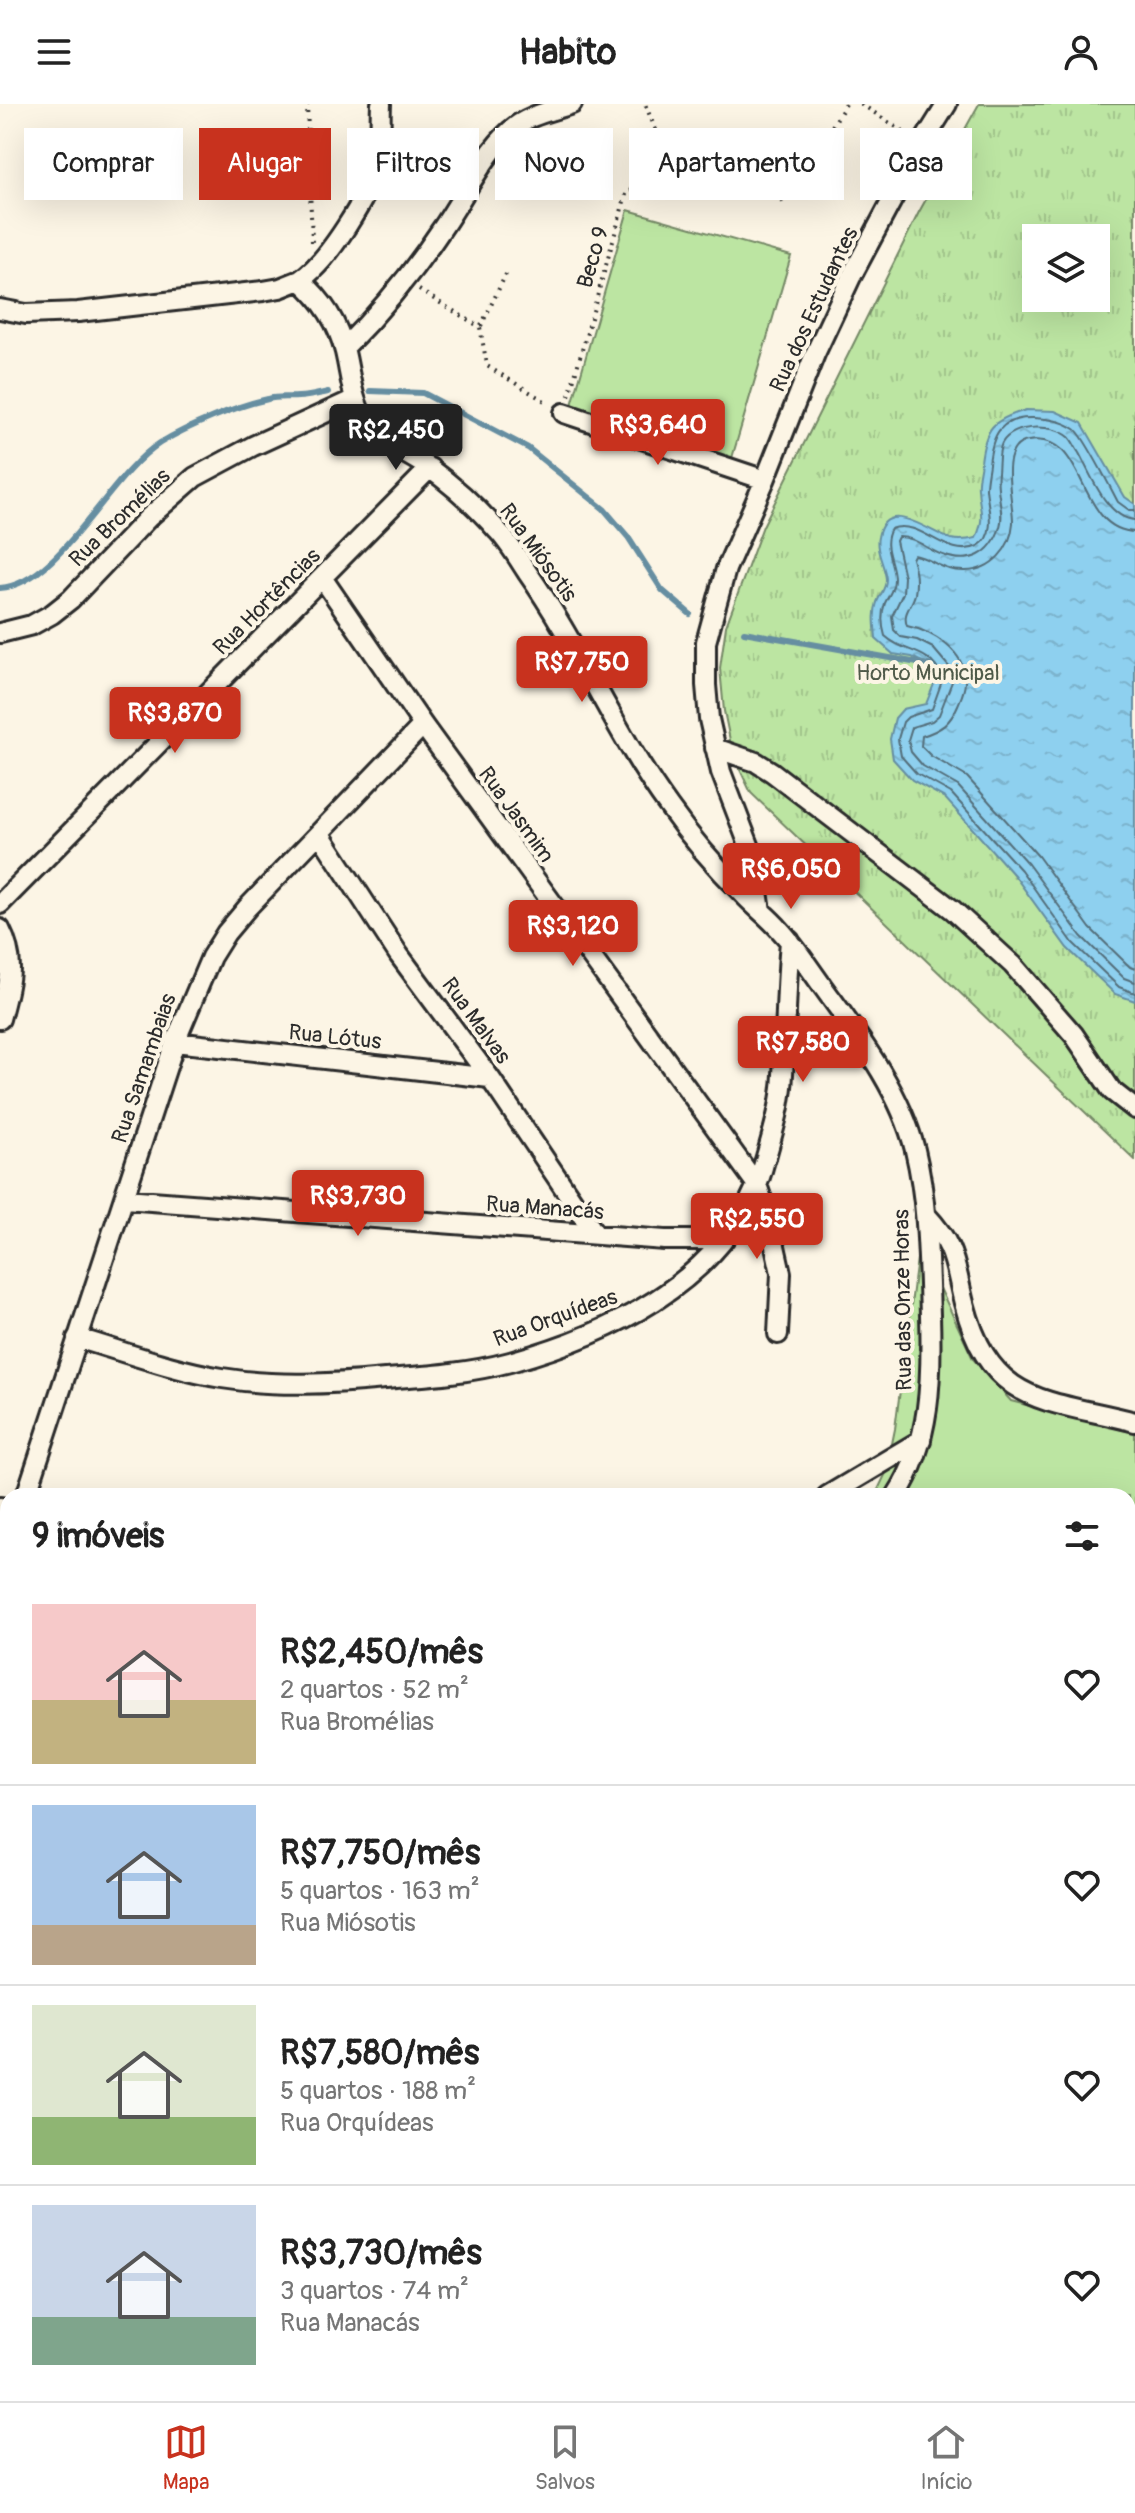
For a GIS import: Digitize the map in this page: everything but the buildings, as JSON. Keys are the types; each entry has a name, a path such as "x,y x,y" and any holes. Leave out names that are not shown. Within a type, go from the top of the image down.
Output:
{"street":[{"path":"0,309 26,314 78,312 263,291 280,288 306,276 363,200 378,161 381,104"},
{"path":"344,348 368,323 440,232 497,145 512,128 572,104"},
{"name":"Rua dos Estudantes","path":"932,128 947,104"},
{"name":"Rua dos Estudantes","path":"761,911 752,853 721,772 709,719 706,642 726,569 827,329 892,200"},
{"path":"306,276 334,322 362,415 384,440 430,468"},
{"name":"Rua Bromélias","path":"0,633 32,625 71,599 148,518 195,477 253,446 355,399"},
{"path":"564,413 765,480"},
{"name":"Rua Hortências","path":"0,904 430,468"},
{"name":"Rua Miósotis","path":"430,468 466,497 501,533 556,613 627,741 669,807 722,871 761,911"},
{"name":"Rua Jasmim","path":"323,579 423,725 757,1185 769,1219 781,1273 778,1334"},
{"name":"Rua Samambaias","path":"29,1488 175,1042 211,957 226,933 423,725"},
{"path":"715,748 756,762 772,772 953,910 1013,965 1074,1035 1112,1091 1135,1109"},
{"name":"Rua Malvas","path":"320,834 399,955 490,1078 595,1234"},
{"path":"761,911 790,941"},
{"path":"0,929 7,944 11,972 0,1019"},
{"name":"Rua Orquídeas","path":"77,1338 221,1378 252,1382 341,1383 448,1374 509,1362 608,1328 645,1309 705,1262 757,1185 777,1118 783,1076 790,941"},
{"name":"Rua das Onze Horas","path":"790,941 867,1048 898,1106 914,1146 926,1215 931,1347 921,1440 901,1488"},
{"name":"Rua Lótus","path":"175,1042 490,1078"},
{"name":"Rua Manacás","path":"125,1199 665,1240 722,1240"},
{"path":"926,1215 943,1233 952,1249 973,1332 982,1352 1009,1384 1024,1394 1050,1402 1135,1422"},
{"path":"840,1488 921,1440"}],"path":[{"path":"306,276 307,104"},
{"path":"645,104 655,128"},
{"path":"782,203 775,182 812,158 846,104"},
{"path":"861,104 898,128"},
{"name":"Beco 9","path":"564,413 629,191"},
{"path":"506,274 480,327 487,366 564,413"},
{"path":"403,280 480,327"}],"green space":[{"name":"Horto Municipal","path":"979,104 1135,104 1135,1160 751,793 733,755 720,668 726,626 763,526 926,200 972,200 972,128 966,128"},
{"path":"628,210 791,256 732,458 570,412"},
{"path":"919,1243 973,1359 1011,1401 1135,1433 1135,1488 879,1488 886,1473 895,1429"}],"water":[{"path":"1026,410 1055,411 1082,423 1125,497 1135,504 1135,1001 1115,994 1067,948 1014,875 945,798 912,780 893,759 890,739 895,718 903,709 926,704 936,679 922,662 893,654 876,639 876,607 886,579 878,537 883,525 890,519 900,518 951,539 976,538 981,518 978,482 988,433 998,422"}],"waterway":[{"path":"370,391 423,393 528,448 604,509 628,537 662,590 690,614"},
{"path":"0,588 22,582 64,549 141,458 160,443 212,417 255,402 328,392"},
{"path":"744,632 929,665"}]}
